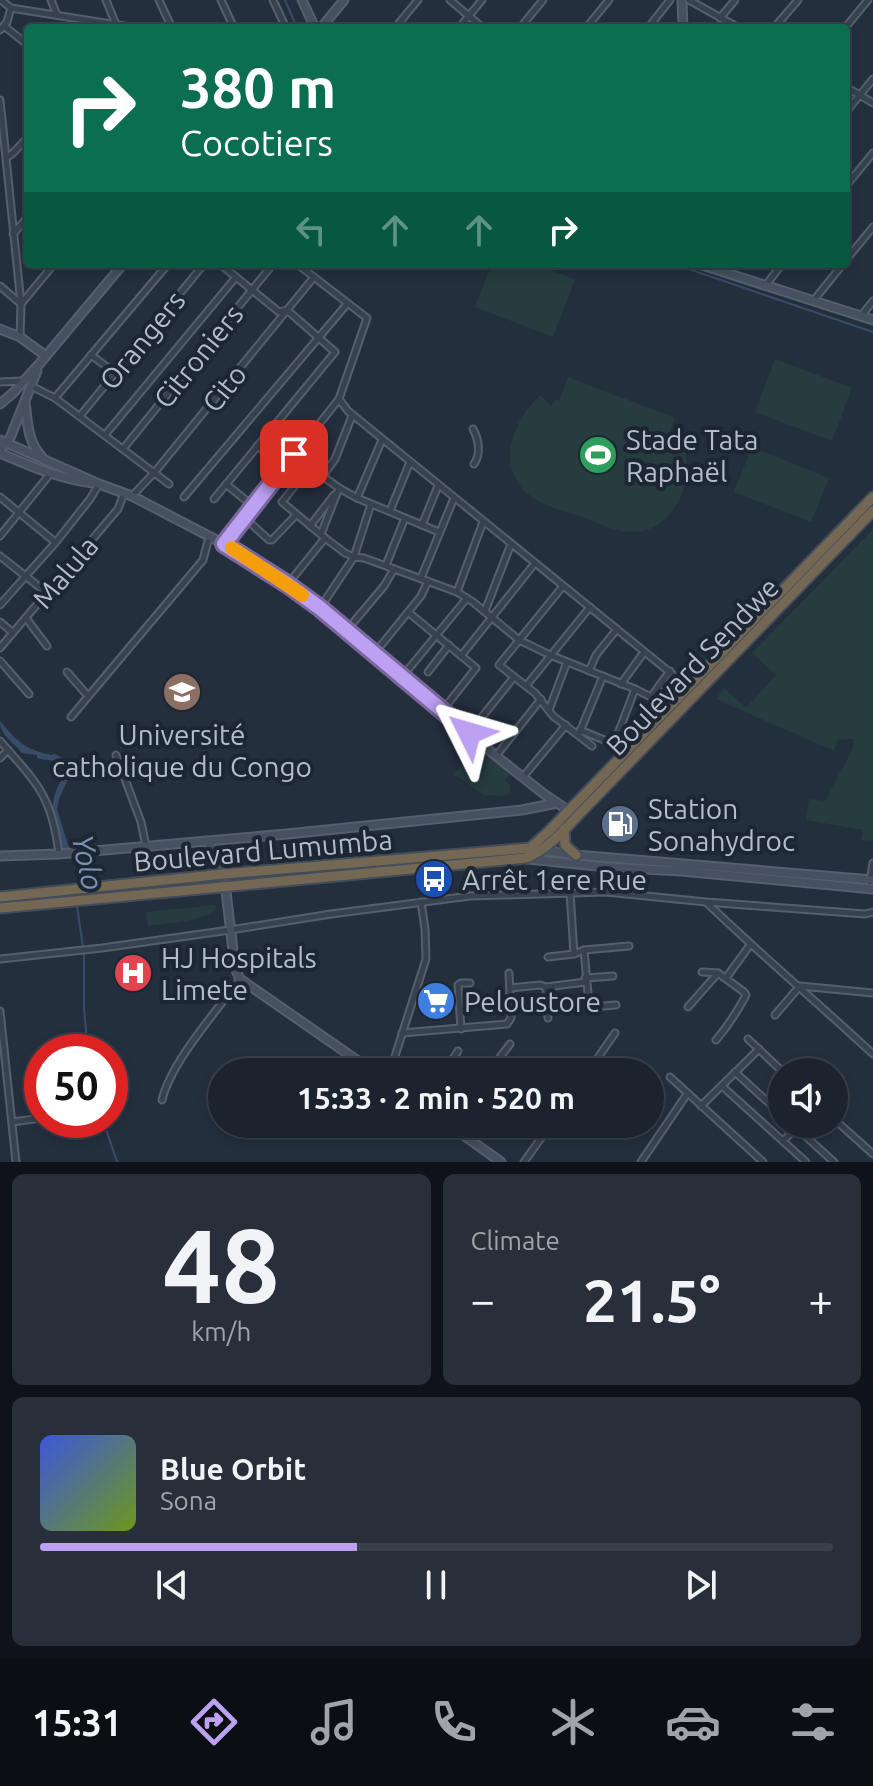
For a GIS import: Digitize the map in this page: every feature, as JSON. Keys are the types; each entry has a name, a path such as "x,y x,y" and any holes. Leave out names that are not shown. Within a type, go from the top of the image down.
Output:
{"highway":[{"name":"Boulevard Sendwe","path":"541,850 564,829 572,813 625,751 873,497"},
{"name":"Boulevard Sendwe","path":"530,848 572,813 873,511"},
{"path":"564,829 565,845 576,855"},
{"name":"Boulevard Lumumba","path":"88,894 224,874 530,848"},
{"name":"Boulevard Lumumba","path":"0,897 225,886 526,858 541,850"},
{"name":"Boulevard Lumumba","path":"0,908 65,896"}],"main road":[{"path":"302,0 316,24"},
{"path":"322,24 344,0"},
{"path":"682,0 683,24"},
{"path":"0,404 27,383 43,359 120,268"},
{"path":"722,268 873,320"},
{"path":"0,329 20,337 43,359"},
{"path":"27,383 25,399 31,442 43,459"},
{"path":"25,399 0,452 50,474 99,484"},
{"path":"4,442 226,541 320,608 496,756 572,813"},
{"path":"0,856 61,854 287,834 522,810 557,803"},
{"path":"207,841 224,874 235,968 240,979 354,1058"},
{"name":"Boulevard Lumumba","path":"530,848 576,855 872,880"},
{"name":"Boulevard Lumumba","path":"526,858 871,889"},
{"path":"468,1138 501,1162"}],"street":[{"path":"1,0 11,8 106,24"},
{"path":"51,0 57,15"},
{"path":"106,0 116,24"},
{"path":"159,0 170,24"},
{"path":"221,0 232,24"},
{"path":"273,0 284,24"},
{"path":"398,24 418,0"},
{"path":"450,0 478,24"},
{"path":"462,24 482,0"},
{"path":"523,24 543,0"},
{"path":"589,24 609,0"},
{"path":"651,24 670,0"},
{"path":"689,0 731,24"},
{"path":"720,18 735,0"},
{"path":"777,24 798,0"},
{"path":"848,24 868,0"},
{"path":"11,8 2,28 24,42"},
{"path":"850,107 873,79"},
{"path":"850,89 873,103"},
{"path":"0,100 21,304 20,337"},
{"path":"4,152 12,154 24,141"},
{"path":"850,181 873,153"},
{"path":"1,218 11,216"},
{"path":"13,234 24,222"},
{"path":"850,255 873,227"},
{"path":"21,304 51,268"},
{"path":"55,398 165,268"},
{"name":"Orangers","path":"80,416 201,268"},
{"path":"214,499 335,350 287,310 279,312 225,268"},
{"name":"Citroniers","path":"123,449 270,268"},
{"path":"226,541 339,399 367,318 302,268"},
{"path":"766,285 779,268"},
{"path":"814,300 839,268"},
{"path":"105,435 236,277"},
{"name":"Cito","path":"128,495 154,473 314,277"},
{"path":"0,286 21,304"},
{"path":"861,316 873,301"},
{"path":"184,497 347,304"},
{"path":"91,355 115,373"},
{"path":"0,382 27,383 55,398 169,484"},
{"path":"339,399 352,415 382,440 688,687"},
{"path":"323,476 335,459 352,415"},
{"path":"473,429 478,438 474,464"},
{"path":"357,498 382,440"},
{"path":"257,446 284,467"},
{"path":"390,511 410,462"},
{"path":"439,532 357,498 312,467 308,467 283,498 282,503 296,515 354,557 386,565 457,592 519,640 635,689 668,708"},
{"path":"0,536 50,474"},
{"path":"0,605 56,542 99,484"},
{"path":"226,484 254,507"},
{"path":"422,525 438,486"},
{"path":"310,526 339,488"},
{"path":"287,584 323,536 339,488"},
{"name":"Malula","path":"0,648 128,495"},
{"path":"0,497 56,542"},
{"path":"374,654 421,596 439,532 454,498"},
{"path":"320,608 354,557 371,504"},
{"path":"245,518 272,540 296,515"},
{"path":"386,565 405,518"},
{"path":"457,592 483,521"},
{"path":"71,717 203,560 209,536"},
{"path":"485,611 511,544"},
{"path":"1,560 47,593"},
{"path":"461,656 535,563"},
{"path":"346,631 384,586 394,569"},
{"path":"563,586 499,665 541,699 548,711 566,725 625,751"},
{"path":"401,677 467,598"},
{"path":"526,686 590,607"},
{"path":"408,612 476,668 442,711"},
{"path":"26,618 47,646"},
{"path":"0,622 12,632"},
{"path":"589,671 596,655 617,629"},
{"path":"428,672 449,645"},
{"path":"621,684 644,652"},
{"path":"0,661 29,694"},
{"path":"548,711 567,662"},
{"path":"651,697 670,671"},
{"path":"67,672 88,696"},
{"path":"579,732 603,676"},
{"path":"469,733 514,677"},
{"path":"614,744 635,689"},
{"path":"496,756 541,699"},
{"path":"523,777 566,725"},
{"path":"579,732 592,746"},
{"path":"0,741 33,778 45,797 61,854"},
{"path":"0,758 8,750"},
{"path":"116,755 141,822 146,846"},
{"path":"871,889 873,863"},
{"path":"570,892 574,954"},
{"path":"0,959 102,948 470,896 606,892 865,914 873,912"},
{"path":"394,1058 426,959 421,902"},
{"path":"706,902 873,1054"},
{"path":"726,978 750,945"},
{"path":"548,957 629,946"},
{"path":"584,950 590,1007 616,1005"},
{"path":"702,972 718,973 746,995 735,1011 733,1021 716,1040"},
{"path":"402,1033 507,1024 510,1022 509,973"},
{"path":"688,1007 718,973"},
{"path":"510,988 546,987 613,976"},
{"path":"162,1100 178,1062 240,979"},
{"path":"461,1029 458,985 470,983"},
{"path":"800,986 873,993"},
{"path":"775,1015 800,986"},
{"path":"546,987 548,1018"},
{"path":"0,1011 16,1162"},
{"path":"598,1058 615,1033"},
{"path":"748,1039 768,1058"},
{"path":"500,1058 510,1044"},
{"path":"701,1106 759,1049"},
{"path":"453,1058 458,1051"},
{"path":"735,1072 768,1102"},
{"path":"670,1077 763,1162"},
{"path":"722,1086 806,1162"},
{"path":"641,1162 687,1094"},
{"path":"12,1122 24,1120"},
{"path":"848,1132 873,1154"},
{"path":"524,1162 541,1138"},
{"path":"809,1138 834,1162"}],"green space":[{"path":"490,268 545,268 575,279 553,337 475,307"},
{"path":"775,359 852,388 832,441 755,412"},
{"name":"Stade Tata Raphaël","path":"568,377 675,418 666,442 671,451 683,448 687,464 686,480 673,511 656,526 641,531 626,531 558,510 535,499 514,476 511,447 521,419 541,395 551,406 556,400 559,401"},
{"path":"752,447 829,478 811,522 734,492"},
{"path":"873,529 873,841 861,840 863,830 806,820 809,799 825,801 853,748 853,739 837,740 834,751 716,699 724,688 746,708 776,675 752,653"},
{"path":"476,747 510,773 505,780 510,786 506,796 483,795 454,774"},
{"path":"215,905 217,909 203,917 148,926 146,912"}],"water":[{"path":"0,721 28,747 55,754 73,764 57,809 69,848 63,849 53,806 56,791 68,767 57,761 22,753 5,735"}],"waterway":[{"path":"285,0 295,24"},
{"path":"686,268 873,332"},
{"name":"Yolo","path":"77,906 83,947"},
{"name":"Yolo","path":"84,953 86,1034"},
{"name":"Yolo","path":"109,1138 117,1162"}],"slow traffic":[{"path":"232,548 302,595"}],"place":[{"name":"Stade Tata Raphaël","path":"598,455"},
{"name":"Université catholique du Congo","path":"182,692"},
{"name":"Station Sonahydroc","path":"620,824"},
{"name":"Arrêt 1ere Rue","path":"434,879"},
{"name":"HJ Hospitals Limete","path":"133,973"},
{"name":"Peloustore","path":"436,1001"}],"route":[{"path":"294,454 224,544 320,608 469,733"}]}
